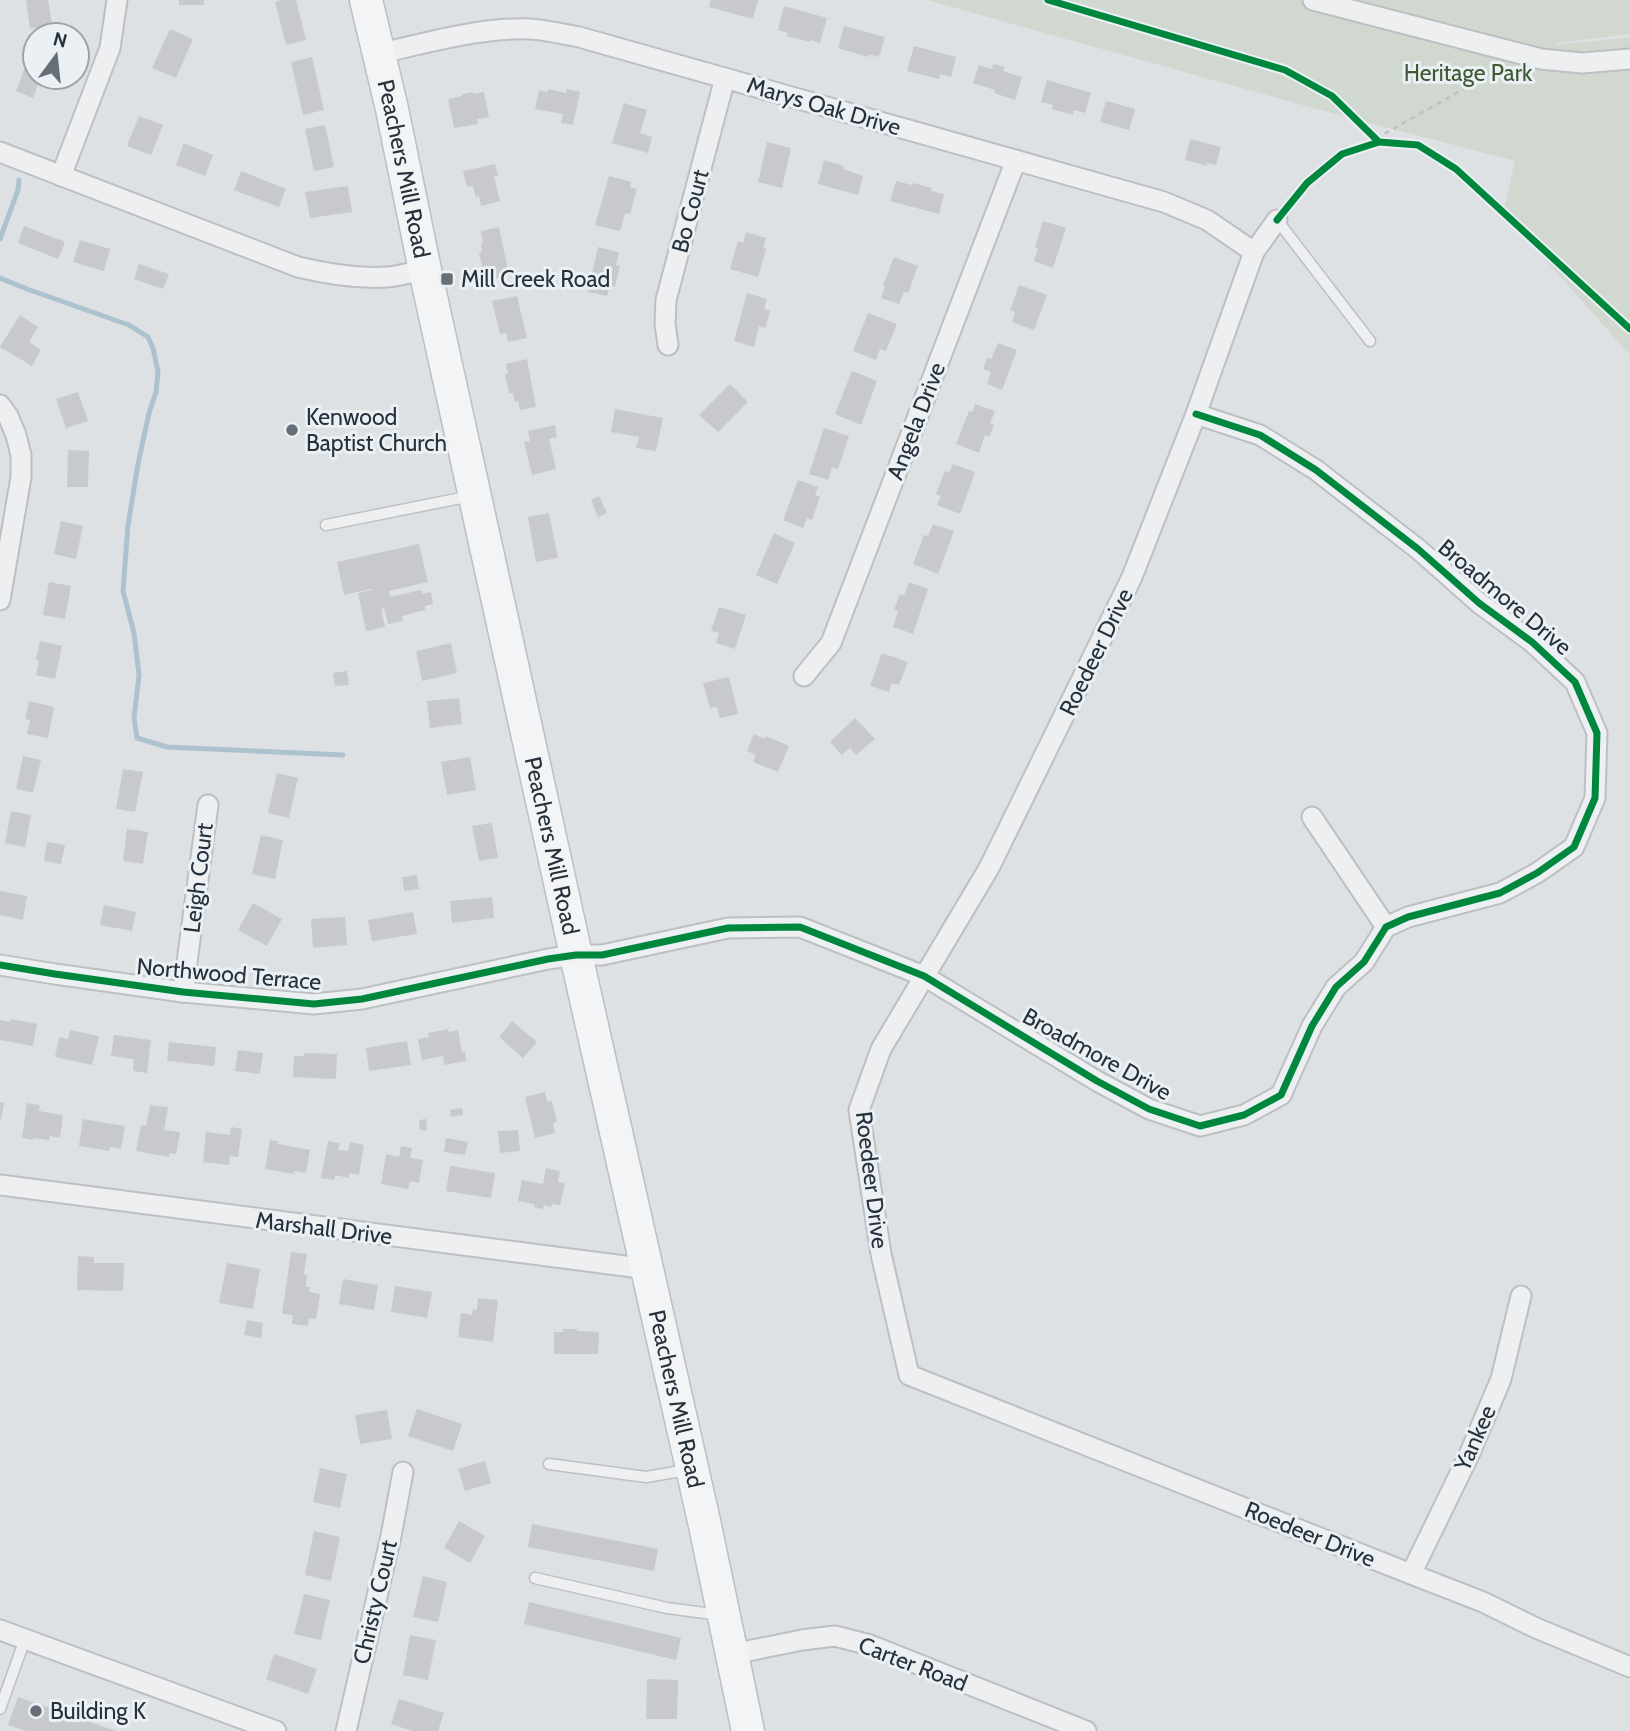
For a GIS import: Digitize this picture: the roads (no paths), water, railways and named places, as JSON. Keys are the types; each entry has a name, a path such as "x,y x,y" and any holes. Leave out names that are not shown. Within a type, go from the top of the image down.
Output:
{"main road":[{"name":"Peachers Mill Road","path":"366,0 380,53 425,270 748,1731"}],"street":[{"path":"61,176 110,48 117,0"},
{"path":"1313,0 1541,59 1582,63 1630,59"},
{"name":"Marys Oak Drive","path":"380,53 475,33 530,29 579,37 1164,202 1207,220 1254,252"},
{"name":"Bo Court","path":"668,345 666,300 726,78"},
{"path":"0,152 299,267 338,275 387,277 425,270"},
{"name":"Angela Drive","path":"804,676 831,643 1016,160"},
{"name":"Roedeer Drive","path":"1277,220 1254,252 1196,414 1132,577 989,868 881,1049 859,1110 881,1255 909,1375 1483,1602 1536,1628 1630,1667"},
{"path":"0,405 8,416 21,454 21,477 0,600"},
{"name":"Broadmore Drive","path":"576,955 602,955 728,928 800,927 924,975 1097,1081 1149,1109 1199,1126 1244,1115 1282,1095 1312,1026 1336,987 1364,962 1386,928 1408,917 1500,893 1537,873 1574,847 1595,798 1597,733 1575,682 1532,642 1479,603 1418,549 1316,470 1260,435 1196,414"},
{"name":"Leigh Court","path":"183,992 208,805"},
{"path":"1312,817 1386,928"},
{"name":"Northwood Terrace","path":"0,965 183,992 299,1004 327,1004 576,955"},
{"name":"Marshall Drive","path":"0,1185 648,1269"},
{"name":"Yankee","path":"1411,1574 1469,1455 1501,1379 1521,1296"},
{"name":"Christy Court","path":"346,1731 403,1472"},
{"path":"0,1630 276,1731"},
{"name":"Carter Road","path":"733,1654 835,1636 870,1645 1086,1731"}],"lane":[{"path":"1277,220 1370,341"},
{"path":"326,525 475,495"},
{"path":"549,1464 646,1477 692,1469"},
{"path":"535,1578 667,1608 724,1615"},
{"path":"0,1709 25,1639"}],"waterway":[{"path":"0,239 18,190 19,180"},
{"path":"0,278 129,325 148,337 153,348 158,372 156,392 138,464 128,525 123,591 134,633 139,675 134,718 137,738 167,747 343,755"}],"place":[{"name":"Mill Creek Road","path":"447,279"},
{"name":"Kenwood Baptist Church","path":"292,430"},
{"name":"Building K","path":"36,1711"}],"park label":[{"name":"Heritage Park","path":"1468,73"}]}
